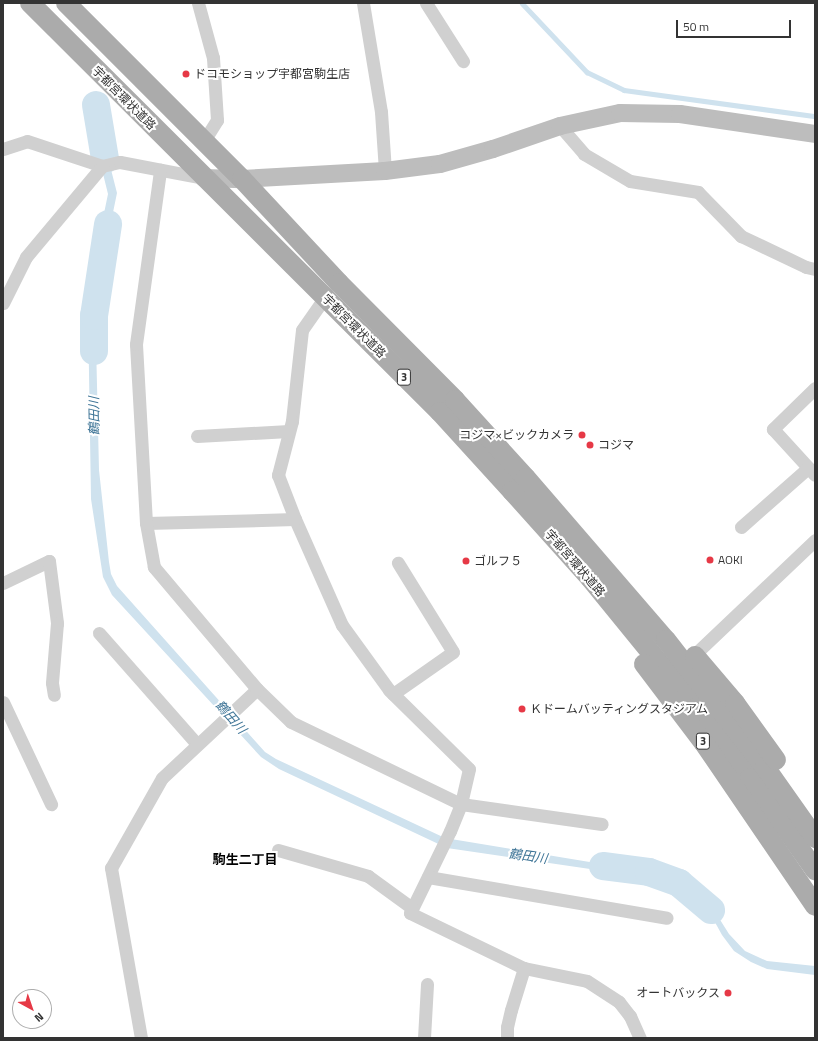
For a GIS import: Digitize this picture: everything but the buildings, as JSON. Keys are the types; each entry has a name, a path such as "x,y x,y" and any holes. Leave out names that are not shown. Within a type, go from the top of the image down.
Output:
{"main road":[{"name":"宇都宮環状道路","path":"30,3 440,412 597,573"},
{"name":"宇都宮環状道路","path":"66,3 242,179 339,283 455,400 597,573 696,708 757,773"},
{"name":"3","path":"597,573 657,612 735,703 815,815"},
{"name":"3","path":"597,573 622,636 704,743 815,906"},
{"name":"3","path":"757,773 815,838"},
{"name":"3","path":"757,773 815,870"}],"street":[{"path":"198,3 213,58 217,120 204,141"},
{"path":"363,3 381,112 385,171"},
{"path":"426,3 463,61"},
{"path":"3,149 27,141 102,166 120,162 204,178 242,179 385,171 440,164 493,149 560,126 620,113 680,114 815,134"},
{"path":"560,126 584,154 630,181 698,192 741,236 806,267 815,269"},
{"path":"3,303 26,257 102,166"},
{"path":"160,170 136,344 146,523 154,567 258,689 291,722 461,804 602,824"},
{"path":"324,297 302,330 289,431 278,475 295,519 342,625 393,694 469,769 461,804 450,832 410,913 524,968 588,982 619,1002 630,1016 640,1038"},
{"path":"741,527 812,471 773,429 815,388"},
{"path":"197,436 289,431"},
{"path":"146,523 295,519"},
{"path":"694,655 815,540"},
{"path":"3,583 49,561 57,623 52,683 54,695"},
{"path":"393,694 453,652 398,563"},
{"path":"100,633 197,744"},
{"path":"141,1038 111,868 162,778 258,689"},
{"path":"3,702 51,804"},
{"path":"278,850 368,876 412,908"},
{"path":"428,877 666,918"},
{"path":"507,1038 507,1027 511,1010 524,968"},
{"path":"424,1038 427,984"}],"water":[{"path":"94,103 117,193 95,300 99,470 109,562 111,574 117,586 265,752 276,759 445,838 638,870 692,889 712,907 729,934 745,951 767,961 815,966 815,975 767,969 751,962 734,951 722,935 711,915 698,900 683,891 638,876 447,848 279,769 261,757 112,595 103,577 91,499 88,311 91,276 108,194 86,105"}],"waterway":[{"path":"522,3 587,72 624,90 815,116"},
{"name":"鶴田川","path":"96,105 105,159"},
{"name":"鶴田川","path":"94,351 94,316 108,224"},
{"name":"鶴田川","path":"603,866 649,872 679,883 711,910"}],"place":[{"name":"ドコモショップ宇都宮駒生店","path":"186,74"},
{"name":"コジマ×ビックカメラ","path":"582,435"},
{"name":"コジマ","path":"590,445"},
{"name":"AOKI","path":"710,560"},
{"name":"ゴルフ５","path":"466,561"},
{"name":"Ｋドームバッティングスタジアム","path":"522,709"},
{"name":"オートバックス","path":"728,993"}],"district":[{"name":"駒生二丁目","path":"245,859"}]}
